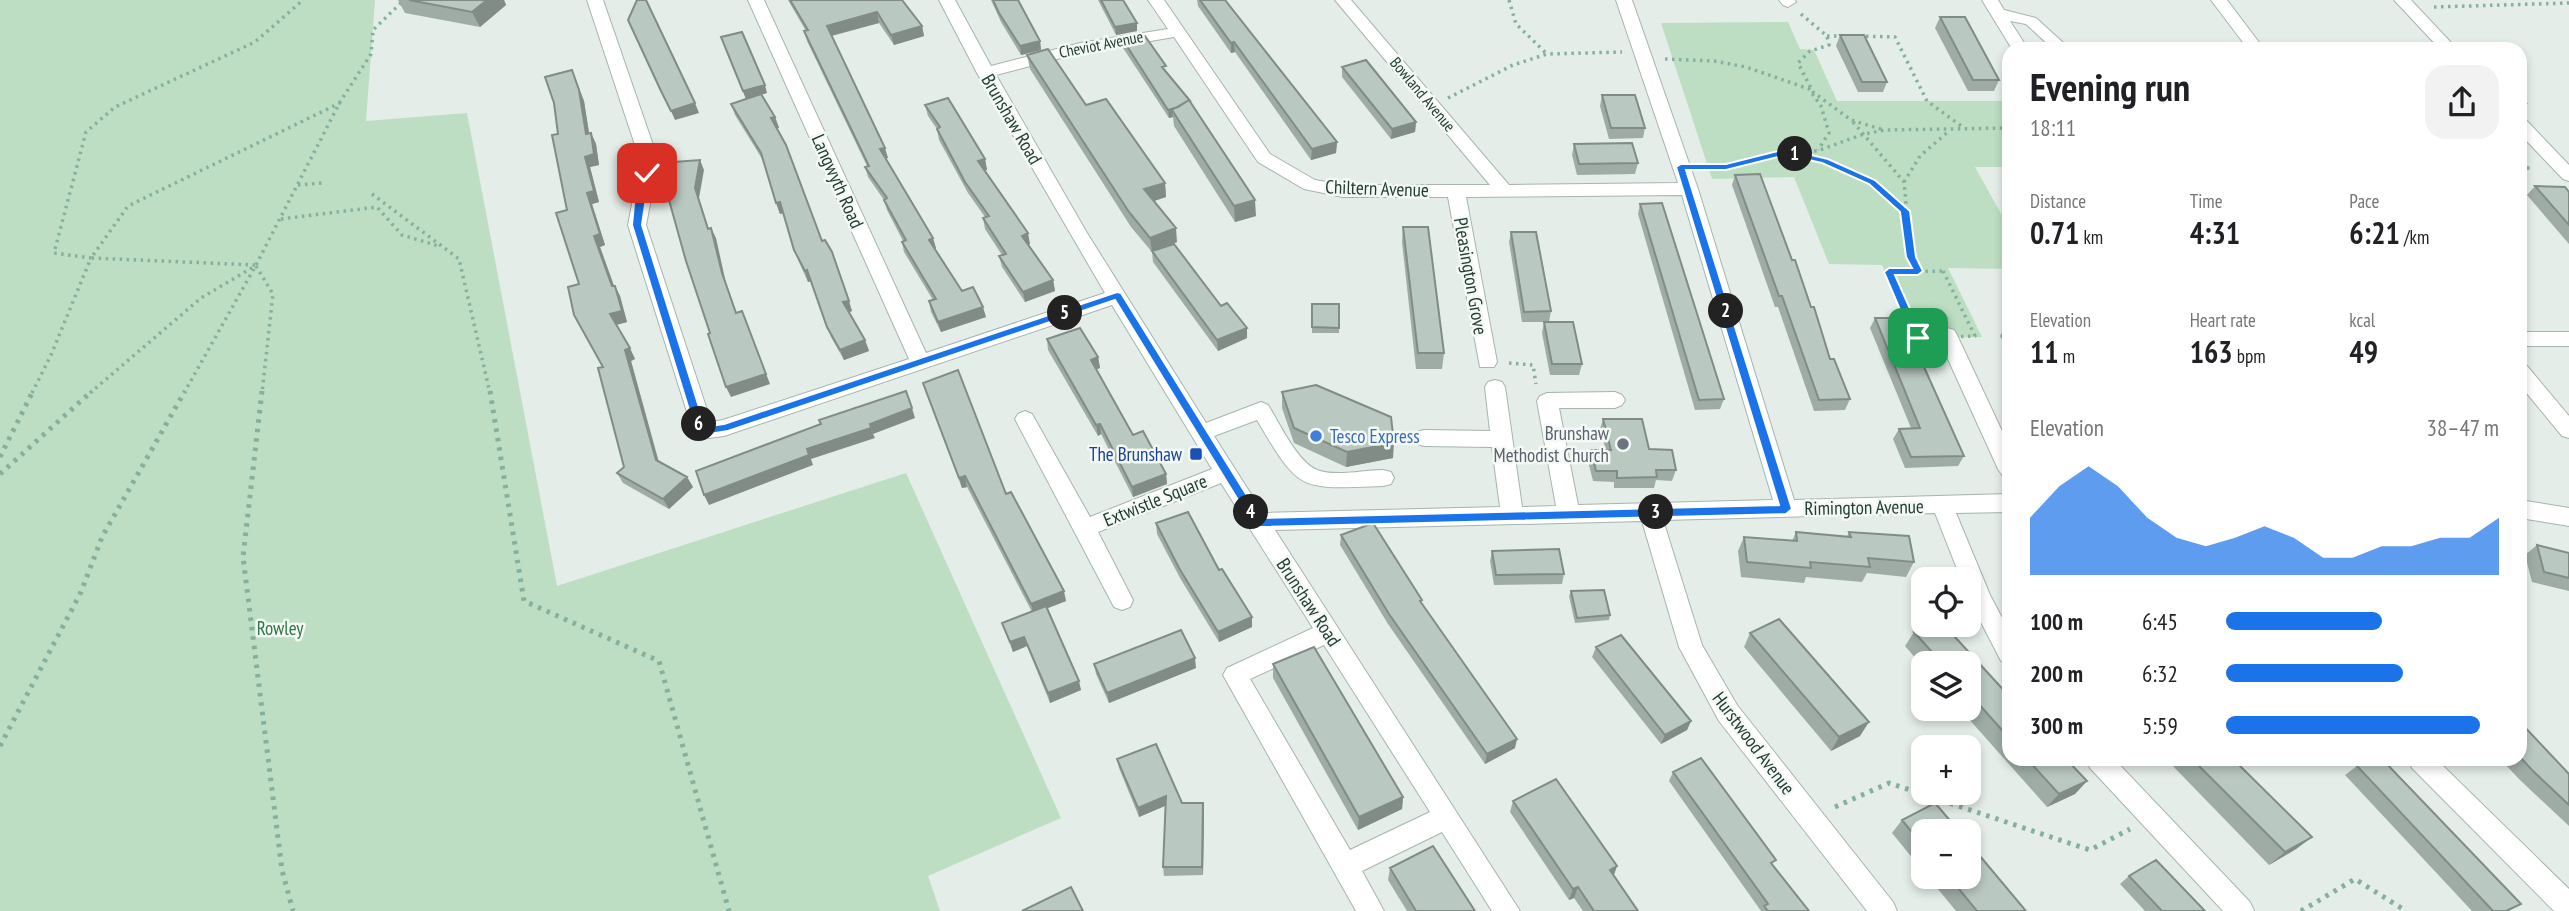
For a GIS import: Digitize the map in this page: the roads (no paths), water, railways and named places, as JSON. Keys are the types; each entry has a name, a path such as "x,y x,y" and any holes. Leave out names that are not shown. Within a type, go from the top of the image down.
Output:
{"street":[{"path":"595,0 643,142 647,173 637,225 700,426 709,430 724,428 1117,296"},
{"name":"Langwyth Road","path":"755,0 920,362"},
{"name":"Brunshaw Road","path":"947,0 985,73 1201,433 1507,911"},
{"name":"Chiltern Avenue","path":"1156,0 1264,158 1310,185 1343,191 1689,189"},
{"name":"Bowland Avenue","path":"1343,0 1503,188"},
{"path":"1624,0 1689,189 1786,509"},
{"path":"2219,0 2251,42"},
{"path":"2402,0 2442,42"},
{"path":"1994,6 2016,42"},
{"path":"1994,6 2031,21 2054,42"},
{"name":"Cheviot Avenue","path":"985,73 1060,51 1126,37 1178,32"},
{"path":"2527,131 2569,175"},
{"name":"Pleasington Grove","path":"1456,190 1487,362"},
{"path":"1947,336 2002,454"},
{"path":"2527,339 2569,339"},
{"path":"2527,379 2569,430"},
{"path":"1495,387 1512,516"},
{"path":"1569,514 1547,401 1615,400"},
{"path":"1201,433 1261,410 1290,455 1307,475 1326,480 1383,478"},
{"name":"Extwistle Square","path":"1025,419 1122,600"},
{"path":"1424,438 1502,439"},
{"name":"Extwistle Square","path":"1085,528 1226,472"},
{"name":"Rimington Avenue","path":"1258,522 2002,503"},
{"path":"1942,505 1979,597 2002,641"},
{"path":"2527,510 2569,517"},
{"name":"Hurstwood Avenue","path":"1650,513 1691,647 1708,681 1728,713 1884,911"},
{"path":"1329,632 1235,675 1371,911"},
{"path":"2105,766 2241,911"},
{"path":"2427,766 2569,907"},
{"path":"1345,866 1447,817"}],"place":[{"name":"Tesco Express","path":"1316,436"},
{"name":"Brunshaw Methodist Church","path":"1623,444"},
{"name":"The Brunshaw","path":"1196,454"}],"park label":[{"name":"Rowley","path":"280,628"}]}
